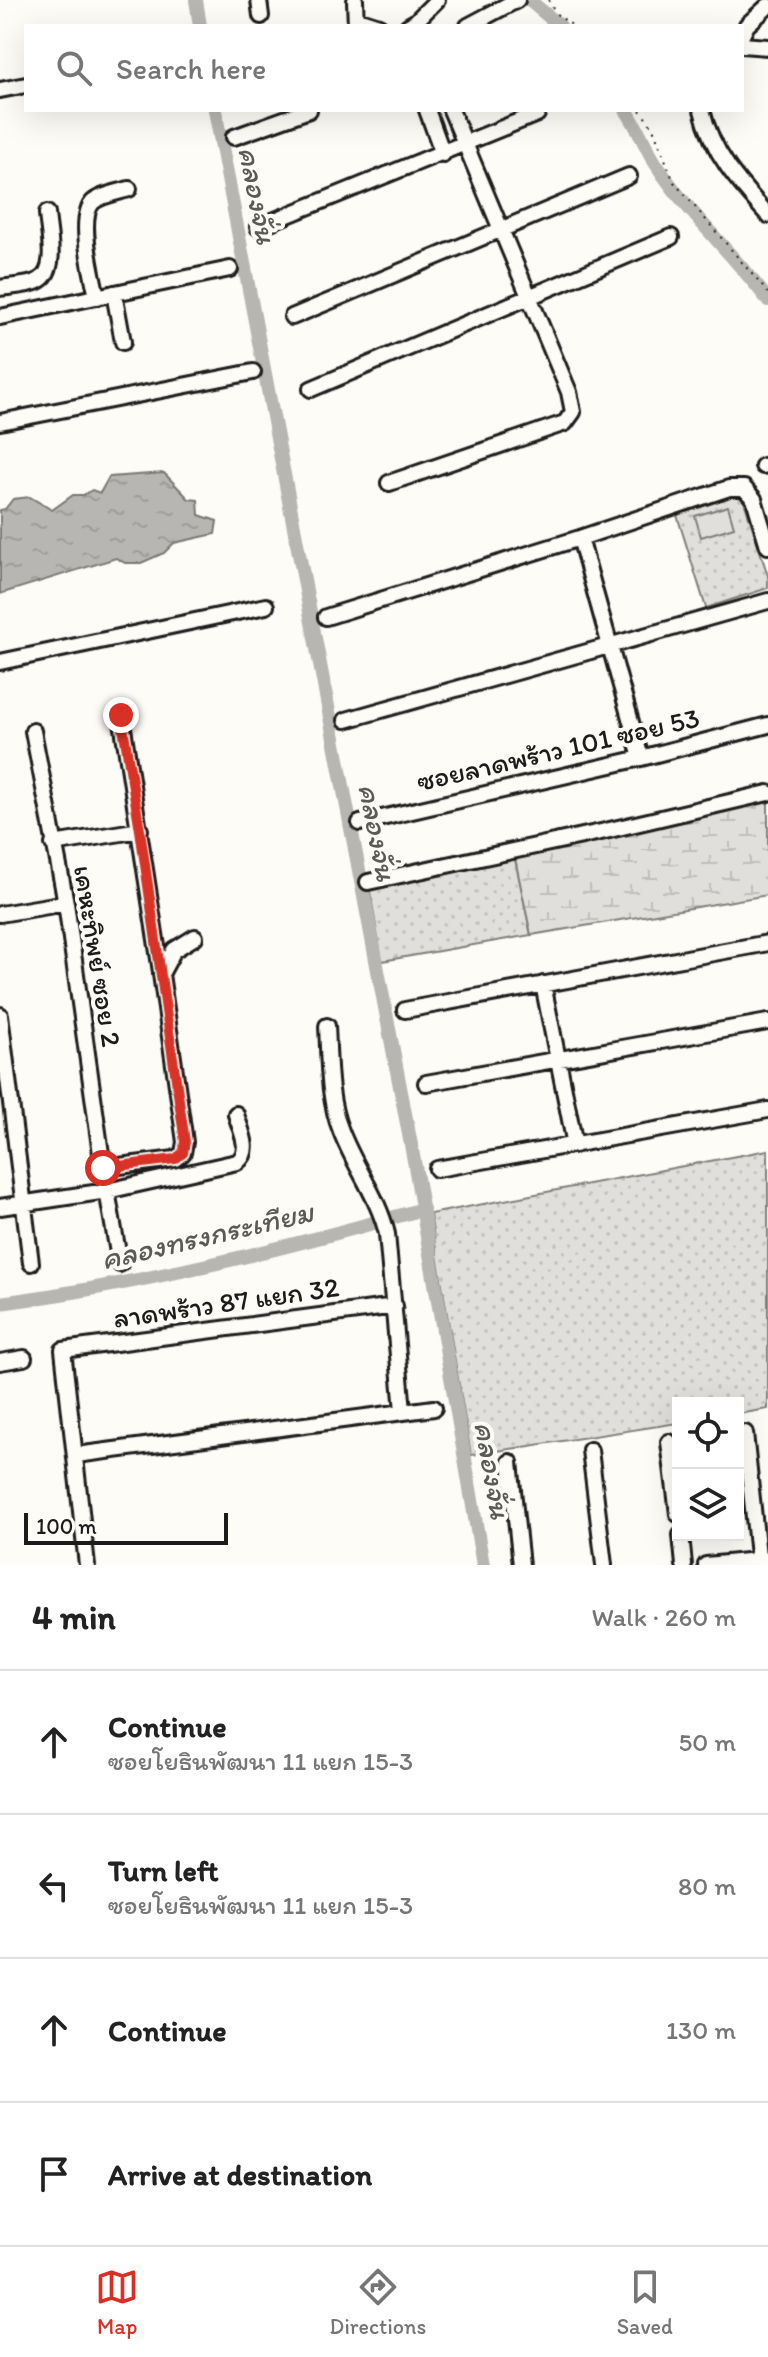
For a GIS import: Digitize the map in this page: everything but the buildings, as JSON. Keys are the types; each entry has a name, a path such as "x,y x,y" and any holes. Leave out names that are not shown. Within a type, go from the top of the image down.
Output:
{"street":[{"path":"259,0 261,16"},
{"path":"355,0 357,23"},
{"path":"412,24 437,0"},
{"path":"472,24 513,2"},
{"path":"744,31 768,6"},
{"path":"744,45 768,47"},
{"path":"0,90 24,85"},
{"path":"234,137 303,112"},
{"path":"428,112 443,154"},
{"path":"389,483 565,423 573,412 569,392 452,112"},
{"path":"703,112 712,142 728,169 768,215"},
{"path":"258,227 537,114"},
{"path":"292,317 629,176"},
{"path":"97,297 86,228 87,213 97,199 129,189"},
{"path":"0,288 44,278 50,256 47,213"},
{"path":"311,389 671,237"},
{"path":"0,317 230,269"},
{"path":"114,293 123,342"},
{"path":"0,422 253,372"},
{"path":"326,617 729,488 744,488 754,499 768,546"},
{"path":"580,538 641,758"},
{"path":"346,720 768,601"},
{"path":"0,662 266,606"},
{"path":"103,1168 175,1159 183,1153 185,1142 121,715"},
{"name":"ซอยลาดพร้าว 101 ซอย 53","path":"360,823 641,758 768,725"},
{"name":"เคหะทิพย์ ซอย 2","path":"33,731 66,903 103,1168 120,1264"},
{"path":"368,882 768,793"},
{"path":"53,844 140,830"},
{"path":"0,914 66,903"},
{"path":"161,974 174,950 195,937"},
{"path":"405,1010 768,943"},
{"path":"543,984 575,1145"},
{"path":"0,1015 31,1263"},
{"path":"426,1083 768,1022"},
{"path":"327,1026 333,1102 340,1130 383,1218 395,1306 403,1411"},
{"path":"437,1169 768,1110"},
{"path":"0,1207 107,1191 237,1162 244,1157 246,1150 236,1114"},
{"name":"ลาดพร้าว 87 แยก 32","path":"76,1455 63,1350 395,1306"},
{"path":"0,1362 24,1358"},
{"path":"87,1565 76,1455 434,1408"},
{"path":"706,1565 762,1561 745,1433"},
{"path":"669,1442 672,1469"},
{"path":"590,1450 604,1565"},
{"path":"510,1462 521,1565"},
{"path":"682,1541 684,1565"}],"path":[{"path":"549,0 555,13 570,24"},
{"path":"641,112 653,128 674,182 768,293"}],"green space":[{"path":"741,492 768,576 768,588 706,608 676,512"},
{"path":"728,506 734,527 701,537 695,516"},
{"path":"768,796 768,895 531,935 514,854"},
{"path":"514,854 531,935 382,961 369,886"},
{"path":"768,1150 768,1409 744,1413 744,1397 672,1397 672,1424 471,1455 430,1214"}],"water":[{"path":"164,473 189,499 198,500 199,515 217,521 215,534 174,543 164,553 141,563 125,563 116,558 0,594 0,510 5,509 13,499 30,497 52,510 73,495 83,495 92,490 100,493 109,477"}],"waterway":[{"name":"คลองจั่น","path":"196,0 200,24"},
{"path":"529,0 558,24"},
{"name":"คลองจั่น","path":"215,112 415,1166 483,1565"},
{"path":"627,112 669,182 768,300"},
{"name":"คลองทรงกระเทียม","path":"0,1303 107,1286 213,1264 423,1209"}],"route":[{"path":"103,1168 175,1159 183,1153 185,1142 121,715"}]}
